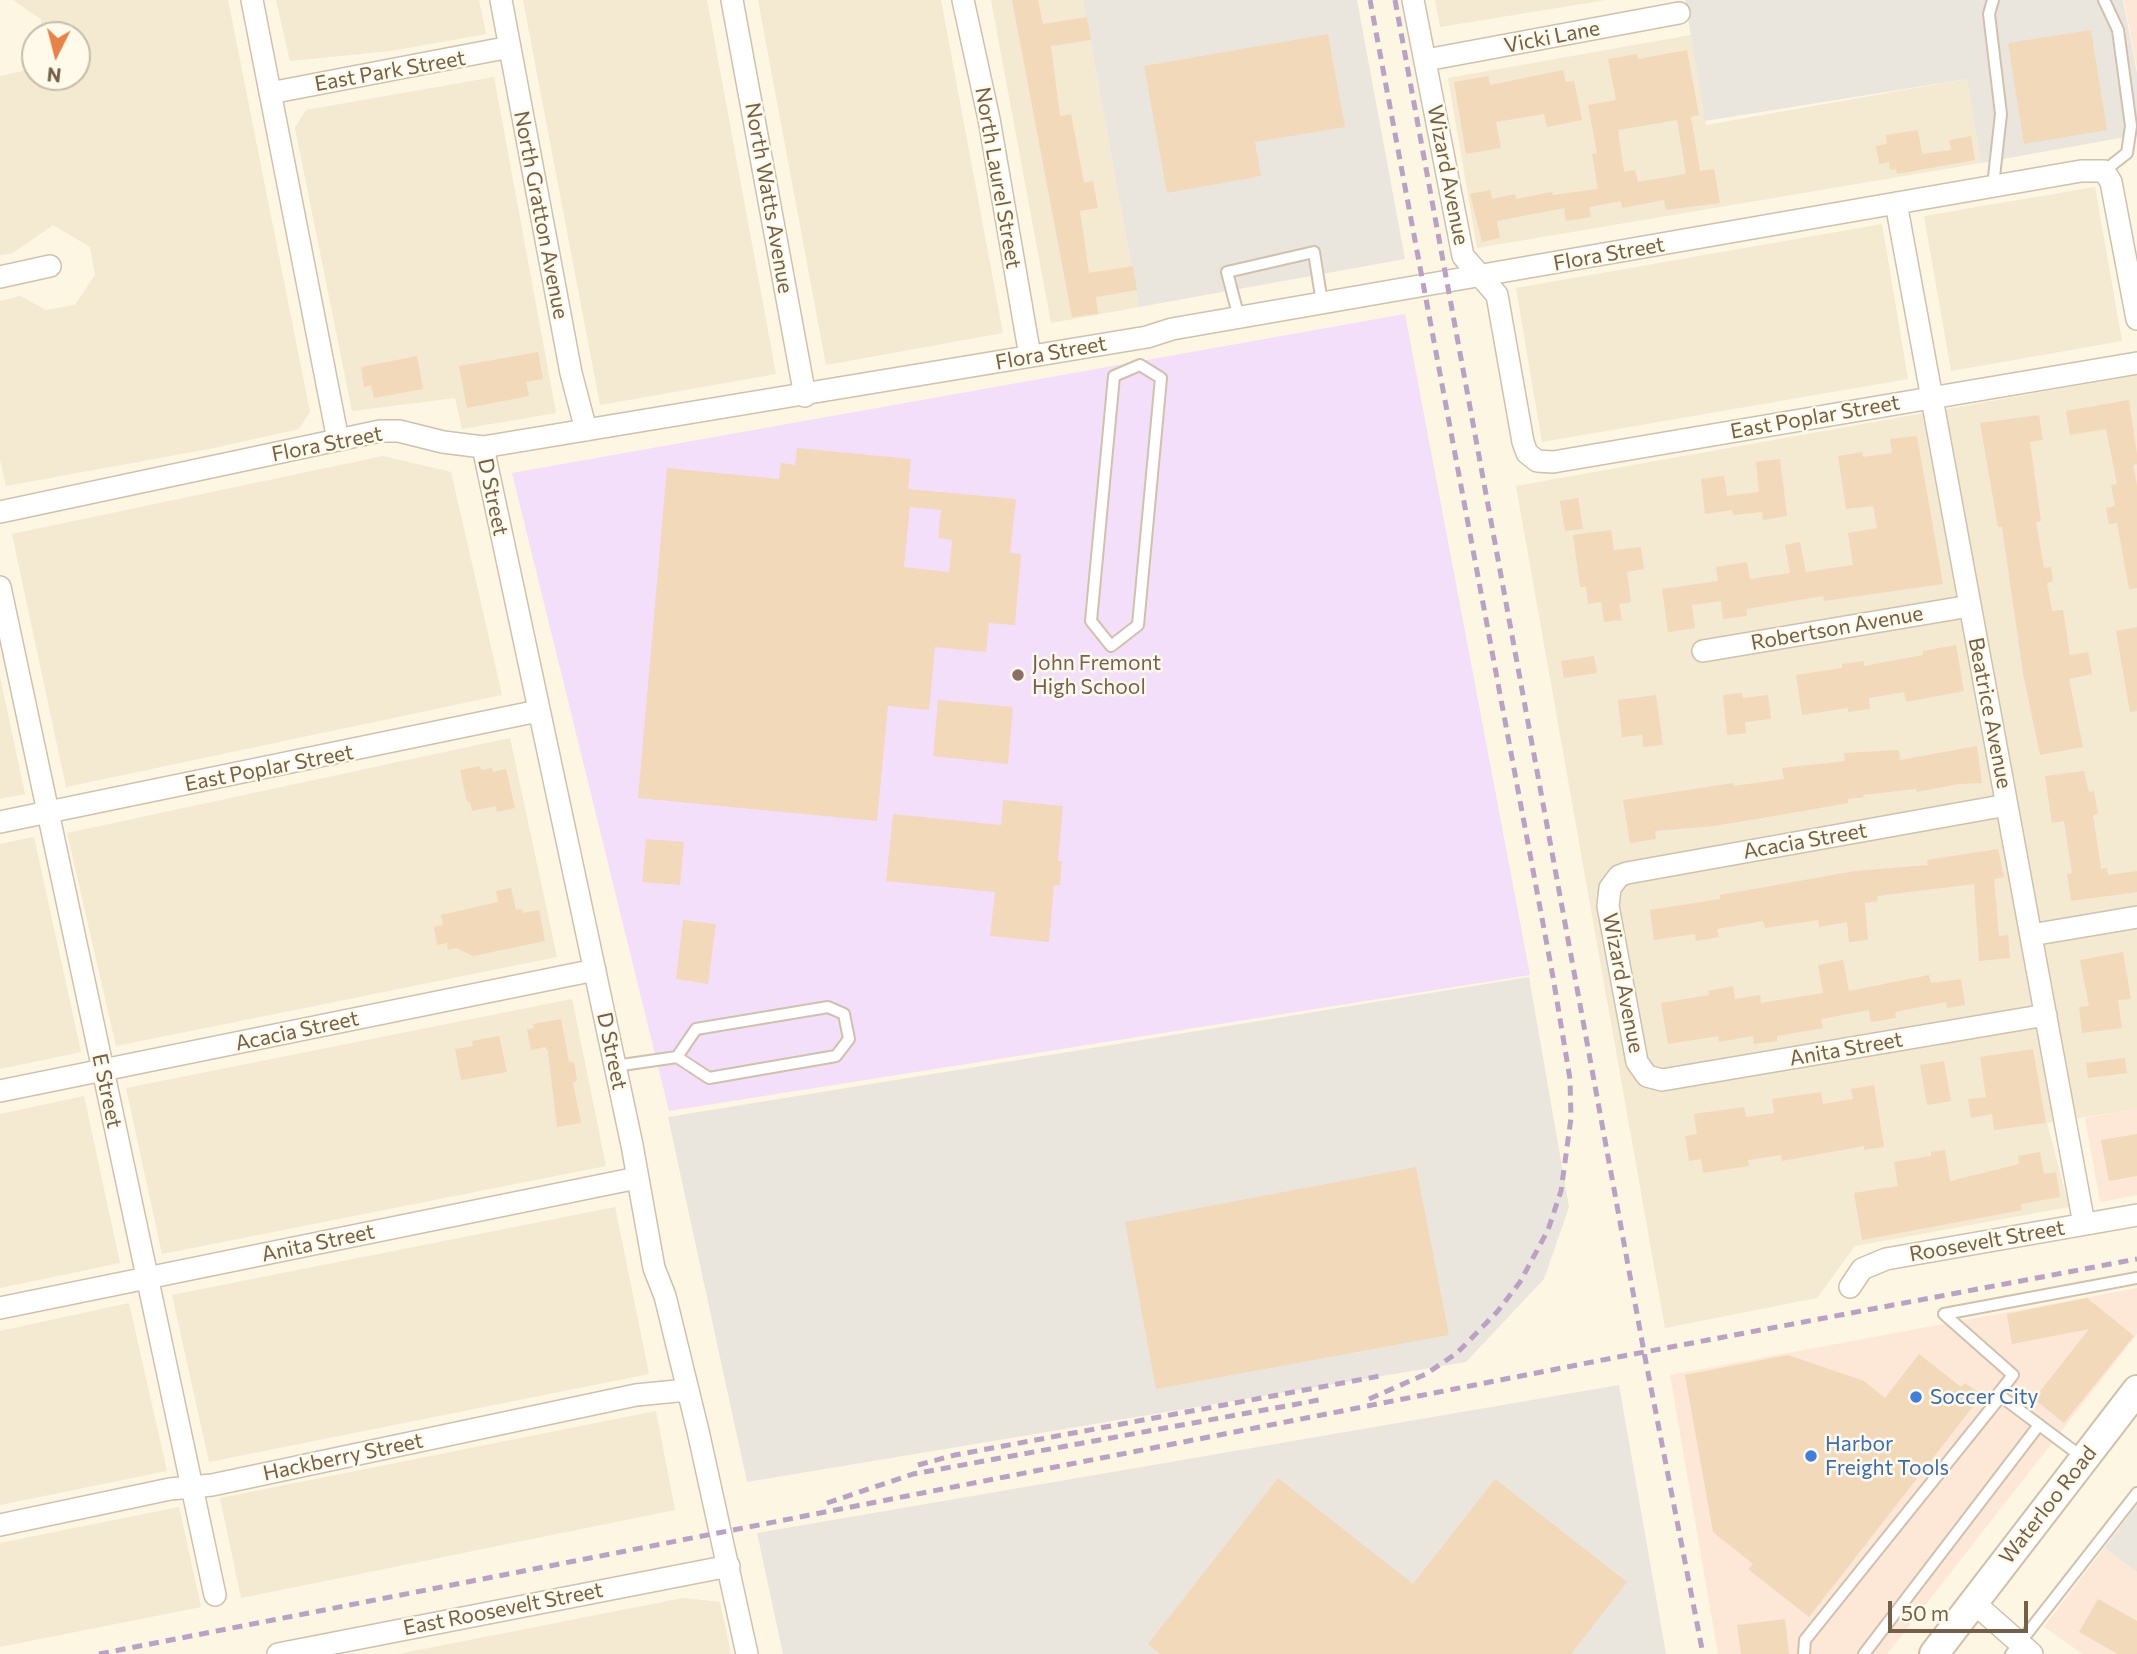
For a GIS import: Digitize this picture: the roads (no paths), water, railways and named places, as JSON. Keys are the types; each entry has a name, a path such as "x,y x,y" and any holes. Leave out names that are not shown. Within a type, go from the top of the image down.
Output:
{"main road":[{"name":"Waterloo Road","path":"1934,1654 2137,1390"}],"street":[{"path":"252,0 338,440"},
{"name":"North Gratton Avenue","path":"501,0 571,373 586,430"},
{"name":"North Watts Avenue","path":"732,0 805,396"},
{"name":"North Laurel Street","path":"963,0 989,119 1030,356"},
{"name":"Wizard Avenue","path":"1413,0 1463,257 1497,295 1519,422"},
{"name":"Vicki Lane","path":"1426,60 1679,13"},
{"name":"East Park Street","path":"270,93 510,47"},
{"name":"Flora Street","path":"0,512 380,431 399,431 443,442 483,447 772,397 780,399 805,396 1147,337 1322,303 2081,171 2104,171"},
{"path":"2104,171 2111,182 2137,319"},
{"name":"Beatrice Avenue","path":"1895,203 2084,1224"},
{"path":"0,277 50,266"},
{"name":"East Poplar Street","path":"1519,422 1527,453 1537,461 1553,462 2137,363"},
{"name":"D Street","path":"483,447 615,1066 654,1268 665,1296 729,1566 747,1654"},
{"name":"E Street","path":"0,587 215,1595"},
{"name":"Robertson Avenue","path":"1703,651 1970,606"},
{"name":"East Poplar Street","path":"0,822 538,711"},
{"name":"Acacia Street","path":"1610,888 1619,876 1626,873 2007,805"},
{"name":"Wizard Avenue","path":"1610,888 1608,906 1637,1062 1647,1076"},
{"path":"2031,935 2137,917"},
{"name":"Acacia Street","path":"0,1091 595,970"},
{"name":"Anita Street","path":"1647,1076 1662,1080 2046,1015"},
{"name":"Anita Street","path":"0,1308 637,1178"},
{"name":"Roosevelt Street","path":"1850,1287 1861,1269 1886,1259 2137,1215"},
{"name":"Hackberry Street","path":"0,1525 193,1486 212,1485 636,1395 687,1390"},
{"name":"East Roosevelt Street","path":"278,1654 729,1566"},
{"path":"1973,1602 2021,1650"}],"lane":[{"path":"1993,0 1989,14 2001,114 1993,186"},
{"path":"2104,0 2118,30 2130,127 2127,153 2104,171"},
{"path":"1239,318 1227,272 1314,252 1322,303"},
{"path":"1140,365 1147,337"},
{"path":"1140,365 1161,379 1138,625 1111,646 1091,621 1114,376 1140,365"},
{"path":"615,1066 677,1057 709,1078 836,1056 849,1039 844,1014 828,1007 696,1029 677,1057"},
{"path":"2084,1459 1998,1394 2013,1375 1944,1314 2137,1278"},
{"path":"1804,1654 1805,1640 2001,1396"},
{"path":"1864,1654 2039,1425"},
{"path":"2021,1650 2137,1493"}],"railway":[{"path":"1369,1399 1426,1374 1457,1353 1497,1312 1520,1282 1548,1230 1561,1191 1571,1118 1570,1079 1553,977 1370,0"},
{"path":"1395,0 1644,1352 1703,1654"},
{"path":"99,1654 1618,1357 2137,1259"},
{"path":"918,1465 955,1455 1380,1376"},
{"path":"827,1503 913,1474 1319,1400"}],"place":[{"name":"John Fremont High School","path":"1018,675"},
{"name":"Soccer City","path":"1916,1397"},
{"name":"Harbor Freight Tools","path":"1811,1456"}]}
